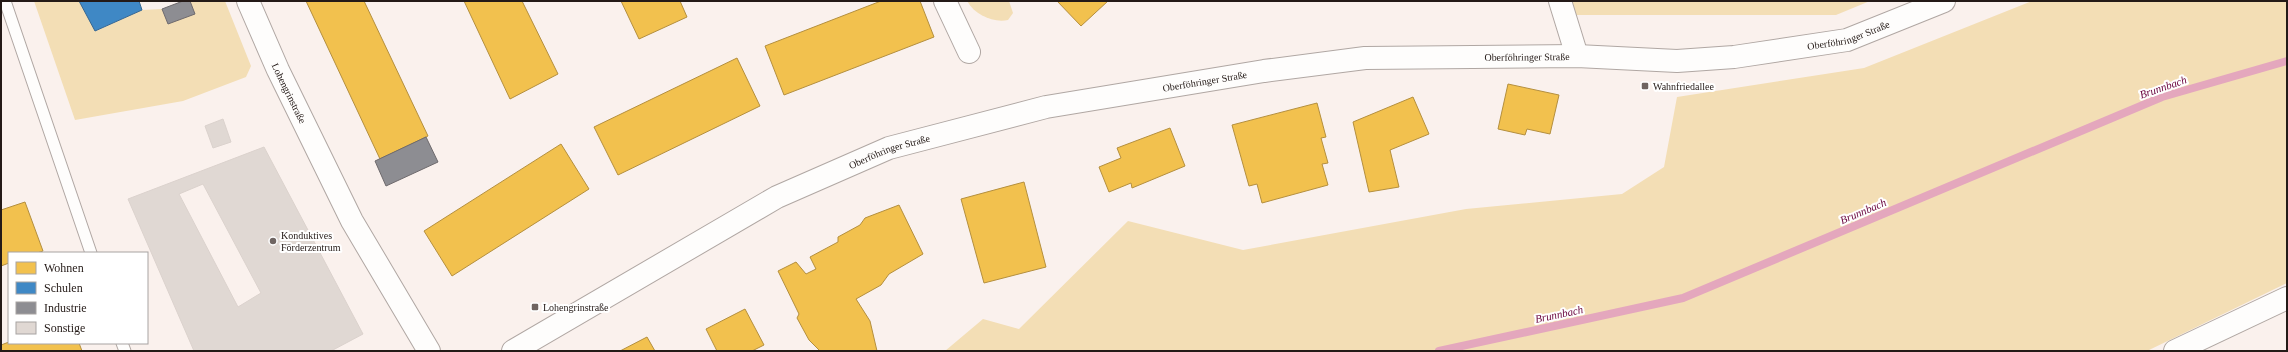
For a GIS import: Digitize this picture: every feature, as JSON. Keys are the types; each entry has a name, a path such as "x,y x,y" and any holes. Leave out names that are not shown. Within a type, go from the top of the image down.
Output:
{"main road":[{"name":"Lohengrinstraße","path":"248,1 278,70 352,221 429,351"},
{"path":"945,1 969,52"},
{"path":"1560,1 1577,56"},
{"name":"Oberföhringer Straße","path":"513,351 777,197 889,148 1046,107 1272,70 1366,58 1577,56 1677,61 1742,56 1847,40 1944,1"},
{"path":"2175,351 2287,298"}],"lane":[{"path":"5,1 91,252"}],"shaded area":[{"path":"34,1 79,1 96,31 142,10 162,9 168,24 190,1 225,1 251,66 246,77 183,101 75,120"},
{"path":"967,1 1009,1 1013,13 1008,20 1002,21 991,19 980,14 970,6"},
{"path":"1564,1 1870,1 1836,15 1569,15"},
{"path":"2032,1 2287,1 2287,283 2147,351 945,351 983,319 1019,329 1128,221 1243,250 1466,209 1622,194 1664,167 1677,97 1864,68"}],"building: Wohnen":[{"path":"306,1 364,1 428,136 380,159"},
{"path":"464,1 522,1 558,74 510,99"},
{"path":"621,1 680,1 687,17 639,39"},
{"path":"881,1 920,1 934,37 784,95 765,46"},
{"path":"1057,1 1108,1 1081,26"},
{"path":"737,58 760,106 618,175 594,127"},
{"path":"1508,84 1559,95 1550,134 1527,129 1525,135 1498,129"},
{"path":"1413,97 1429,134 1390,150 1399,187 1369,192 1353,122"},
{"path":"1317,103 1326,137 1321,138 1328,163 1322,164 1328,185 1262,203 1257,184 1249,186 1232,125"},
{"path":"1170,128 1185,166 1132,188 1131,183 1109,192 1099,167 1121,158 1117,148"},
{"path":"561,144 589,189 452,276 424,231"},
{"path":"1024,182 1046,267 984,283 961,199"},
{"path":"25,202 43,251 8,252 8,263 1,266 1,210"},
{"path":"899,205 923,254 889,274 881,285 856,299 870,321 877,351 820,351 809,340 797,318 799,314 778,271 796,262 806,274 816,269 810,257 838,242 838,237 860,225 865,218"},
{"path":"745,309 764,345 752,351 717,351 706,329"},
{"path":"647,337 655,351 620,351"},
{"path":"8,342 8,344 79,344 82,351 1,351 1,345"}],"building: Schulen":[{"path":"79,1 139,1 142,10 95,31"}],"building: Industrie":[{"path":"183,1 190,1 195,14 168,24 162,9"},
{"path":"426,137 438,162 386,186 375,161"}],"building: Sonstige":[{"path":"223,119 231,142 213,148 205,126"},
{"name":"Konduktives Förderzentrum","path":"264,147 363,334 331,351 194,351 128,199","holes":["203,184 261,293 238,307 179,194"]}],"waterway":[{"name":"Brunnbach","path":"1439,351 1683,298 2162,97 2287,61"}],"place":[{"name":"Wahnfriedallee","path":"1645,86"},
{"name":"Konduktives Förderzentrum","path":"273,241"},
{"name":"Lohengrinstraße","path":"535,307"}]}
